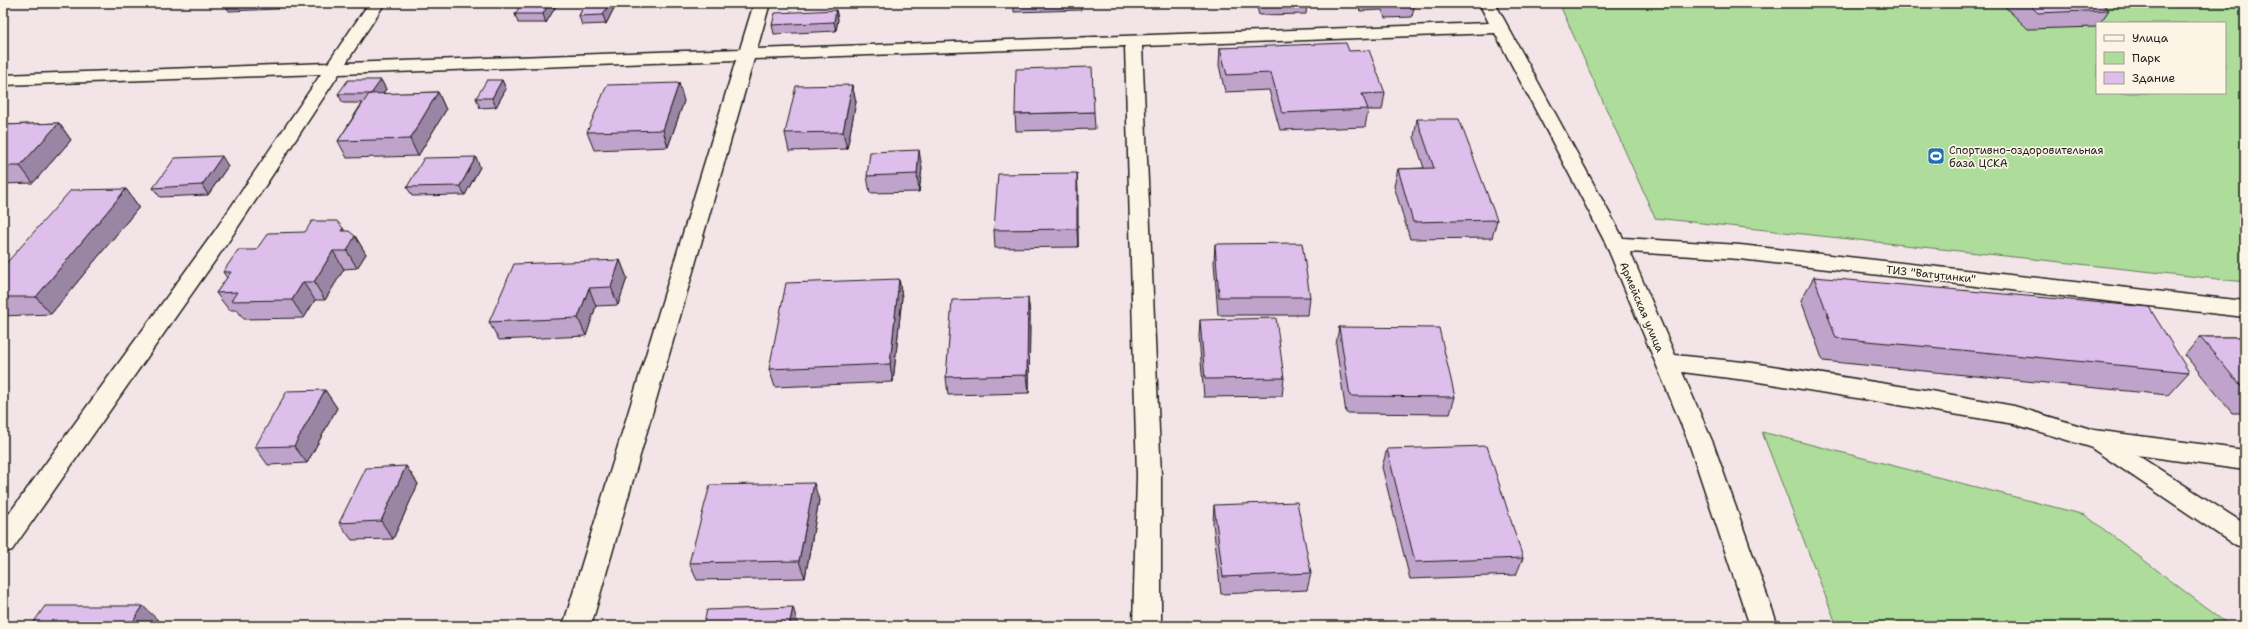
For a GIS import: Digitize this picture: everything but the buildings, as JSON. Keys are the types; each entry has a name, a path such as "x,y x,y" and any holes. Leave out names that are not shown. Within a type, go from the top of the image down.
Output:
{"street":[{"path":"3,542 221,237 336,67 377,3"},
{"path":"577,626 762,3"},
{"name":"Армейская улица","path":"1487,3 1616,244 1701,444 1764,626"},
{"path":"3,80 336,67 1500,28"},
{"path":"1133,41 1149,476 1147,626"},
{"name":"ТИЗ \"Ватутинки\"","path":"1616,244 1748,253 2245,309"},
{"path":"1665,362 1753,372 1932,400 2014,415 2094,439 2245,460"},
{"path":"2094,439 2245,538"}],"green space":[{"name":"Спортивно-оздоровительная база ЦСКА","path":"1559,3 2245,3 2245,282 1655,218"},
{"path":"1762,432 2085,515 2230,626 1837,626"}],"place":[{"name":"Спортивно-оздоровительная база ЦСКА","path":"1936,156"}]}
